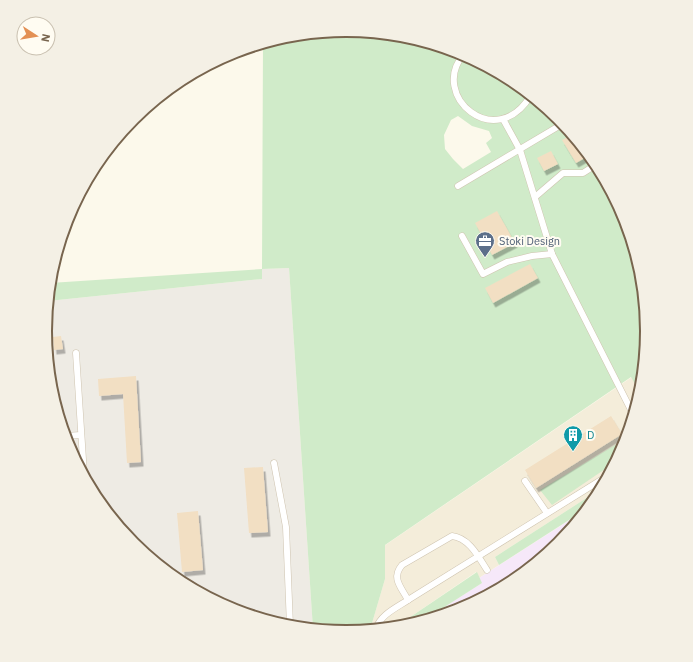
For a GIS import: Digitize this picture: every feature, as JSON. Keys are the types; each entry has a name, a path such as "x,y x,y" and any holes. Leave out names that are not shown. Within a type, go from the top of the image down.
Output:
{"lane":[{"path":"460,59 455,72 454,85 458,98 466,109 477,116 490,120 503,119 515,114 528,100"},
{"path":"503,119 520,150 552,254 630,408"},
{"path":"458,186 558,127"},
{"path":"535,197 563,173 583,173 591,168"},
{"path":"462,236 483,274 507,262 532,256 552,254"},
{"path":"76,353 83,461"},
{"path":"72,436 81,435"},
{"path":"274,463 286,528 290,619"},
{"path":"378,623 383,617 408,600 599,481"},
{"path":"525,482 547,513"},
{"path":"408,600 396,578 397,571 402,565 452,536 460,537 466,542 487,570"}],"shaded area":[{"path":"289,268 313,622 270,615 234,603 216,595 183,575 139,539 113,510 92,478 83,461 68,426 58,388 55,369 52,331 54,300 262,279 262,269"},
{"path":"632,377 636,384 625,426 610,461 590,496 495,557 499,565 479,578 476,572 409,618 372,623 385,579 384,546"},
{"path":"574,517 540,552 510,575 477,595 442,609 482,583 479,578"}],"green space":[{"path":"346,37 385,40 423,47 459,59 494,76 540,110 568,137 580,152 601,184 625,236 635,274 640,312 640,350 638,369 636,385 631,377 385,545 385,579 372,623 346,625 313,622 289,268 262,269 263,49 289,43 327,38","holes":["458,116 472,126 489,131 492,138 486,143 491,152 463,169 445,149 444,135 451,120"]},
{"path":"262,269 262,279 54,300 57,283"},
{"path":"618,443 606,468 552,505 540,490"},
{"path":"590,496 575,516 499,565 495,557"},
{"path":"477,572 482,583 442,609 409,618"}],"building":[{"path":"568,137 584,158 576,163 562,140"},
{"path":"551,151 558,164 544,171 537,158"},
{"path":"497,211 515,243 492,255 475,223"},
{"path":"530,264 538,278 493,303 485,288"},
{"path":"61,336 63,349 54,350 53,337"},
{"path":"136,376 141,462 127,463 123,394 99,396 98,379"},
{"name":"D","path":"611,416 622,434 536,488 525,470"},
{"path":"263,467 268,532 249,533 244,468"},
{"path":"198,511 203,570 182,572 177,513"}],"place":[{"name":"Stoki Design","path":"485,258"},
{"name":"D","path":"573,452"}]}
